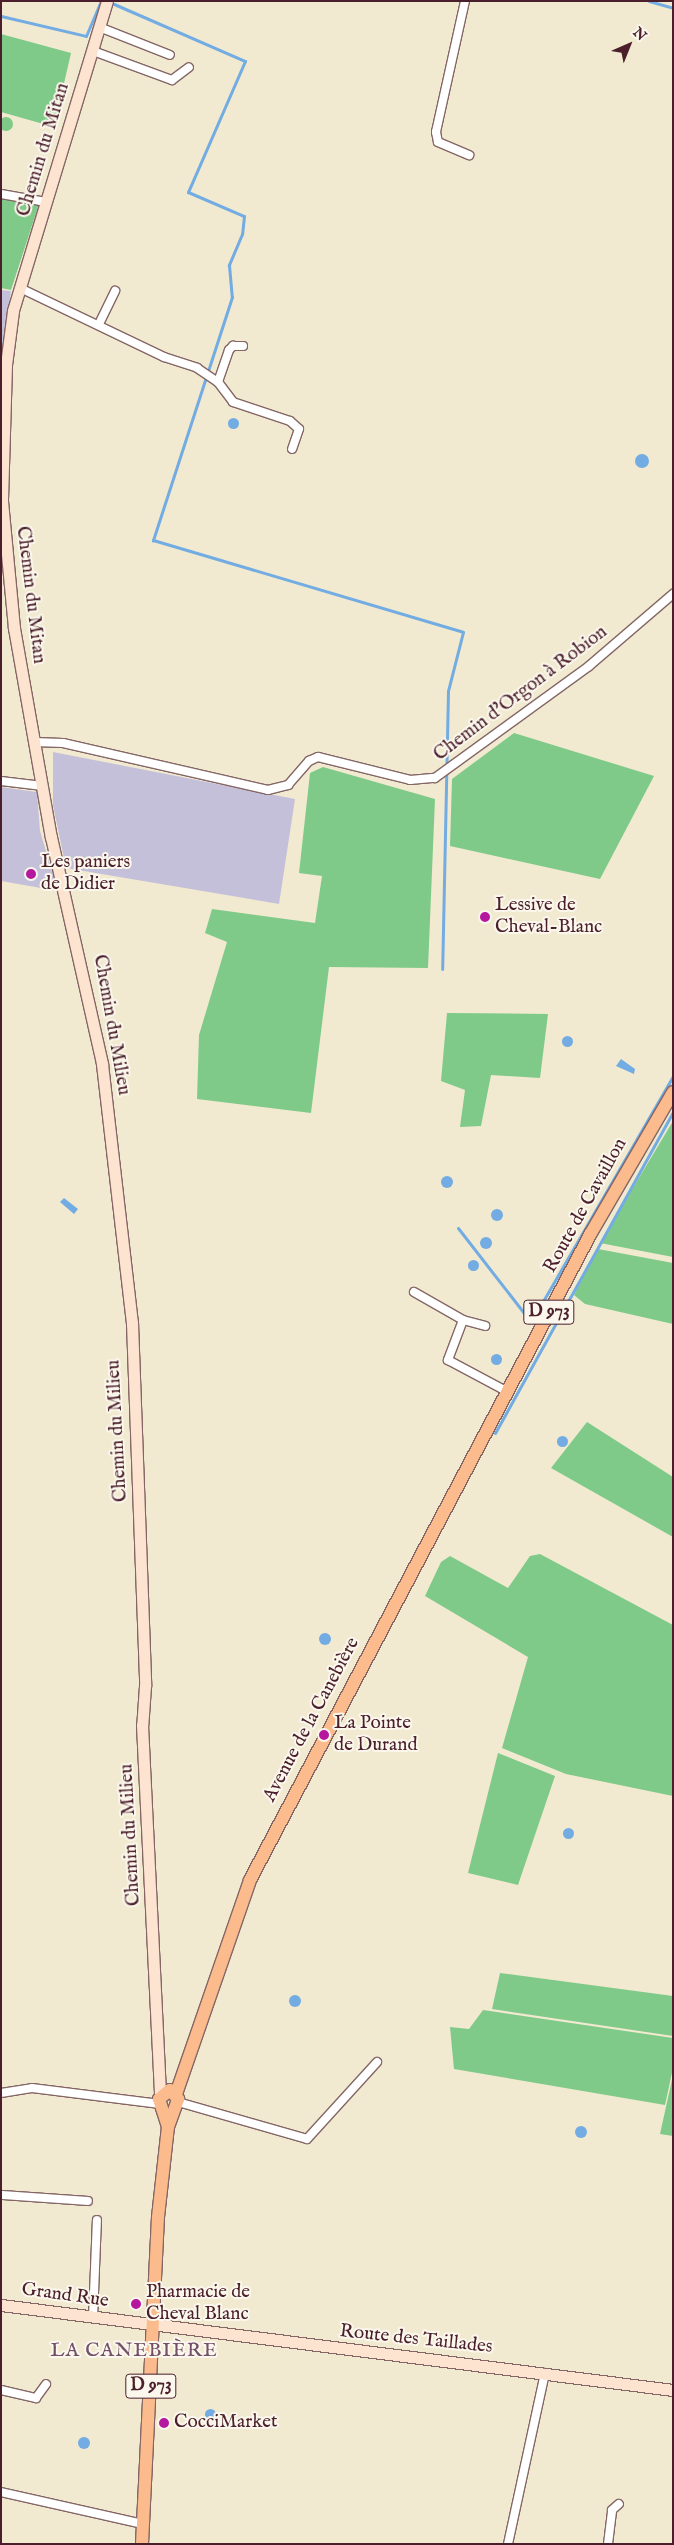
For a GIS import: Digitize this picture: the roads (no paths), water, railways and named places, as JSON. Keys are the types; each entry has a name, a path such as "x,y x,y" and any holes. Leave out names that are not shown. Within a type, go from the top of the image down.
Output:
{"main road":[{"name":"Route de Cavaillon","path":"508,1392 615,1189 673,1092"},
{"name":"Avenue de la Canebière","path":"167,2097 181,2078 250,1880 508,1392"},
{"name":"D 973","path":"142,2544 158,2217 168,2127 167,2097"}],"street":[{"name":"Chemin du Mitan","path":"43,786 34,742 3,539 6,365 20,288 107,1"},
{"path":"465,1 436,132 438,142 469,155"},
{"path":"99,27 170,55"},
{"path":"93,51 172,80 189,67"},
{"path":"1,194 46,202"},
{"path":"20,288 218,382 233,402 290,421 299,429 292,449"},
{"path":"99,324 115,291"},
{"path":"218,382 229,350 244,346"},
{"path":"181,363 184,354"},
{"name":"Chemin d'Orgon à Robion","path":"34,742 63,744 268,790 288,785 308,761 318,757 410,780 435,778 590,666 673,594"},
{"path":"1,781 43,786"},
{"name":"Chemin du Milieu","path":"43,786 102,1064 132,1323 167,2097"},
{"path":"414,1292 463,1320 484,1326"},
{"path":"463,1320 448,1360 508,1392"},
{"path":"1,2092 32,2088 167,2097 307,2139 377,2062"},
{"path":"1,2195 88,2201"},
{"path":"93,2318 98,2220"},
{"name":"Grand Rue","path":"1,2305 154,2326"},
{"name":"Route des Taillades","path":"154,2326 673,2390"},
{"path":"510,2542 546,2373"},
{"path":"1,2390 36,2398 46,2384"},
{"path":"1,2492 143,2524"},
{"path":"608,2544 612,2510 619,2504"}],"water":[{"path":"233,417 239,423 233,429 227,423"},
{"path":"639,454 645,454 649,461 645,468 639,468 635,464 635,458"},
{"path":"567,1035 573,1041 567,1047 561,1041"},
{"path":"621,1059 635,1069 634,1074 616,1066"},
{"path":"447,1176 453,1182 447,1188 441,1182"},
{"path":"64,1198 78,1209 74,1214 60,1202"},
{"path":"497,1209 503,1215 497,1221 491,1215"},
{"path":"484,1237 488,1237 492,1243 488,1249 484,1249 480,1245 480,1241"},
{"path":"473,1259 479,1265 473,1271 467,1265"},
{"path":"496,1353 502,1359 496,1365 490,1359"},
{"path":"562,1435 568,1441 562,1447 556,1441"},
{"path":"325,1633 331,1639 325,1645 319,1639"},
{"path":"568,1827 574,1833 568,1839 562,1833"},
{"path":"295,1995 301,2001 295,2007 289,2001"},
{"path":"579,2126 583,2126 587,2132 583,2138 579,2138 575,2134 575,2130"},
{"path":"208,2409 212,2409 215,2414 214,2418 208,2419 205,2416 205,2412"},
{"path":"82,2437 86,2437 90,2443 86,2449 82,2449 78,2445 78,2441"}],"waterway":[{"path":"1,16 86,36 101,1"},
{"path":"649,1 673,8"},
{"path":"114,4 245,61 188,192 244,216 242,234 229,265 232,297 153,540 463,632 448,691 442,969"},
{"path":"458,1228 531,1322 673,1076"},
{"path":"495,1433 673,1112"}],"place":[{"name":"Les paniers de Didier","path":"31,874"},
{"name":"Lessive de Cheval-Blanc","path":"485,917"},
{"name":"La Pointe de Durand","path":"324,1735"},
{"name":"Pharmacie de Cheval Blanc","path":"136,2304"},
{"name":"CocciMarket","path":"164,2423"}],"district":[{"name":"LA CANEBIÈRE","path":"134,2350"}]}
